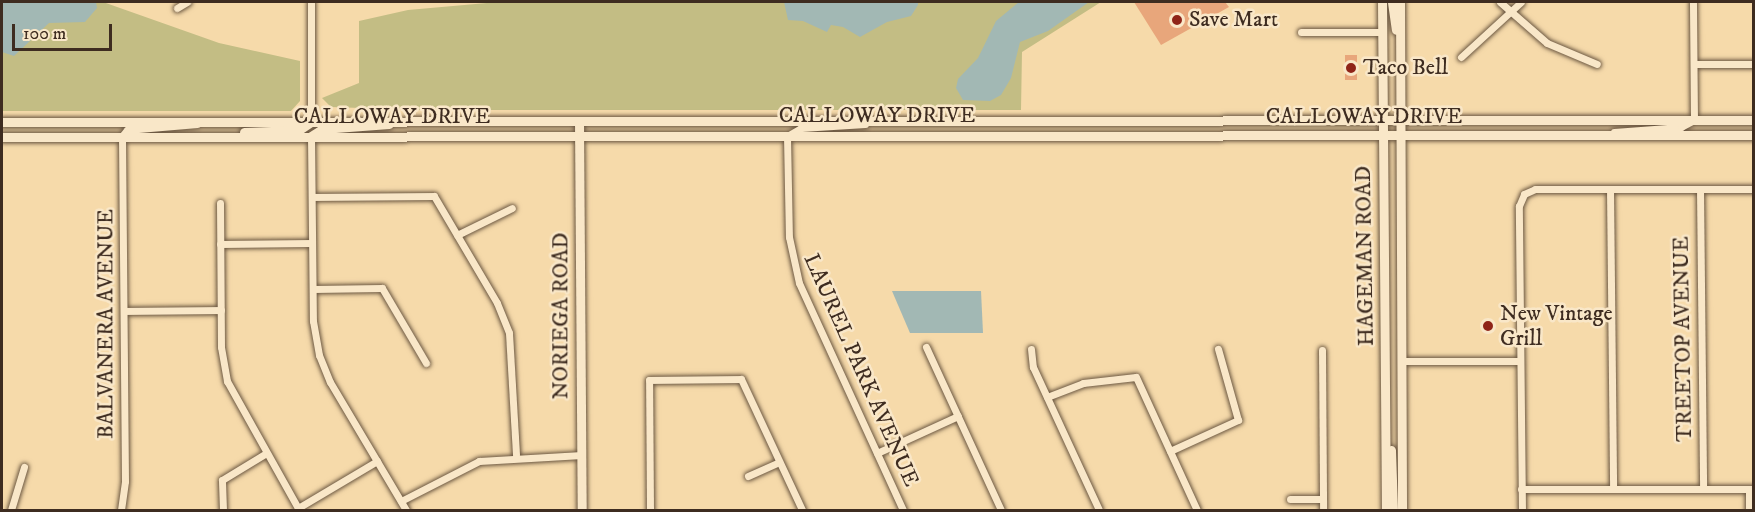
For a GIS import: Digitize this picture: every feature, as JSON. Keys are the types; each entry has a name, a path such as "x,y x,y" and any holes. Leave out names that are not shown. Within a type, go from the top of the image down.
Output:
{"main road":[{"name":"HAGEMAN ROAD","path":"1382,2 1386,510"},
{"path":"1392,2 1399,38"},
{"name":"HAGEMAN ROAD","path":"1400,2 1402,510"},
{"name":"CALLOWAY DRIVE","path":"2,122 1382,118 1754,120"},
{"path":"311,136 322,129 374,129 399,121"},
{"name":"NORIEGA ROAD","path":"579,121 582,510"},
{"path":"230,136 247,130 299,130 311,122"},
{"name":"CALLOWAY DRIVE","path":"2,137 1754,135"},
{"path":"1385,272 1392,354 1401,361"},
{"path":"1386,431 1392,455 1393,510"}],"street":[{"path":"177,8 187,2"},
{"path":"311,2 311,122"},
{"path":"1500,2 1547,43 1598,64"},
{"path":"1461,57 1521,2"},
{"path":"1592,136 1635,128 1681,127 1694,120 1693,2"},
{"path":"1301,32 1382,32"},
{"path":"1694,64 1754,64"},
{"path":"787,136 791,130 848,128 876,120"},
{"path":"122,136 127,130 179,129 206,121"},
{"name":"BALVANERA AVENUE","path":"121,510 125,480 122,136"},
{"path":"311,136 316,340 324,368 406,510"},
{"name":"LAUREL PARK AVENUE","path":"787,136 789,237 794,269 903,510"},
{"path":"1522,510 1519,206 1524,194 1535,189 1754,189"},
{"path":"1610,189 1612,489"},
{"name":"TREETOP AVENUE","path":"1700,189 1703,489"},
{"path":"312,197 434,195 509,333 516,455"},
{"path":"220,203 221,310 227,381 265,454 298,509 377,461"},
{"path":"457,235 512,208"},
{"path":"220,244 312,243"},
{"path":"313,289 382,288 426,363"},
{"path":"124,311 221,310"},
{"path":"926,347 1001,510"},
{"path":"1031,349 1033,367 1099,510"},
{"path":"1170,451 1238,420 1218,349"},
{"path":"1322,350 1323,510"},
{"path":"1401,361 1520,361"},
{"path":"1047,397 1083,383 1136,377 1197,510"},
{"path":"650,510 649,380 741,379 802,510"},
{"path":"877,453 958,416"},
{"path":"223,510 222,480 265,454"},
{"path":"401,501 464,466 516,455 582,455"},
{"path":"748,476 779,462"},
{"path":"11,510 24,467"},
{"path":"1521,489 1751,489 1749,510"},
{"path":"1290,499 1323,499"}],"shaded area":[{"path":"2,2 103,2 219,43 300,61 300,101 291,111 2,111"},
{"path":"498,2 1101,2 1022,52 1021,110 420,110 331,107 322,98 359,83 359,21 408,10"}],"water":[{"path":"2,2 96,2 97,8 85,22 49,23 14,56 2,52"},
{"path":"784,2 918,2 918,5 911,16 887,22 860,37 843,27 831,25 827,32 803,21 788,20"},
{"path":"1019,2 1089,2 1048,31 1020,42 1011,78 1001,95 990,101 963,100 956,88 958,79 978,58 996,21"},
{"path":"892,291 981,291 983,333 910,333"}],"building":[{"name":"Save Mart","path":"1134,2 1225,2 1229,7 1161,45"},
{"name":"Taco Bell","path":"1345,55 1357,55 1357,80 1345,80"}],"place":[{"name":"Save Mart","path":"1177,20"},
{"name":"Taco Bell","path":"1351,68"},
{"name":"New Vintage Grill","path":"1488,326"}]}
